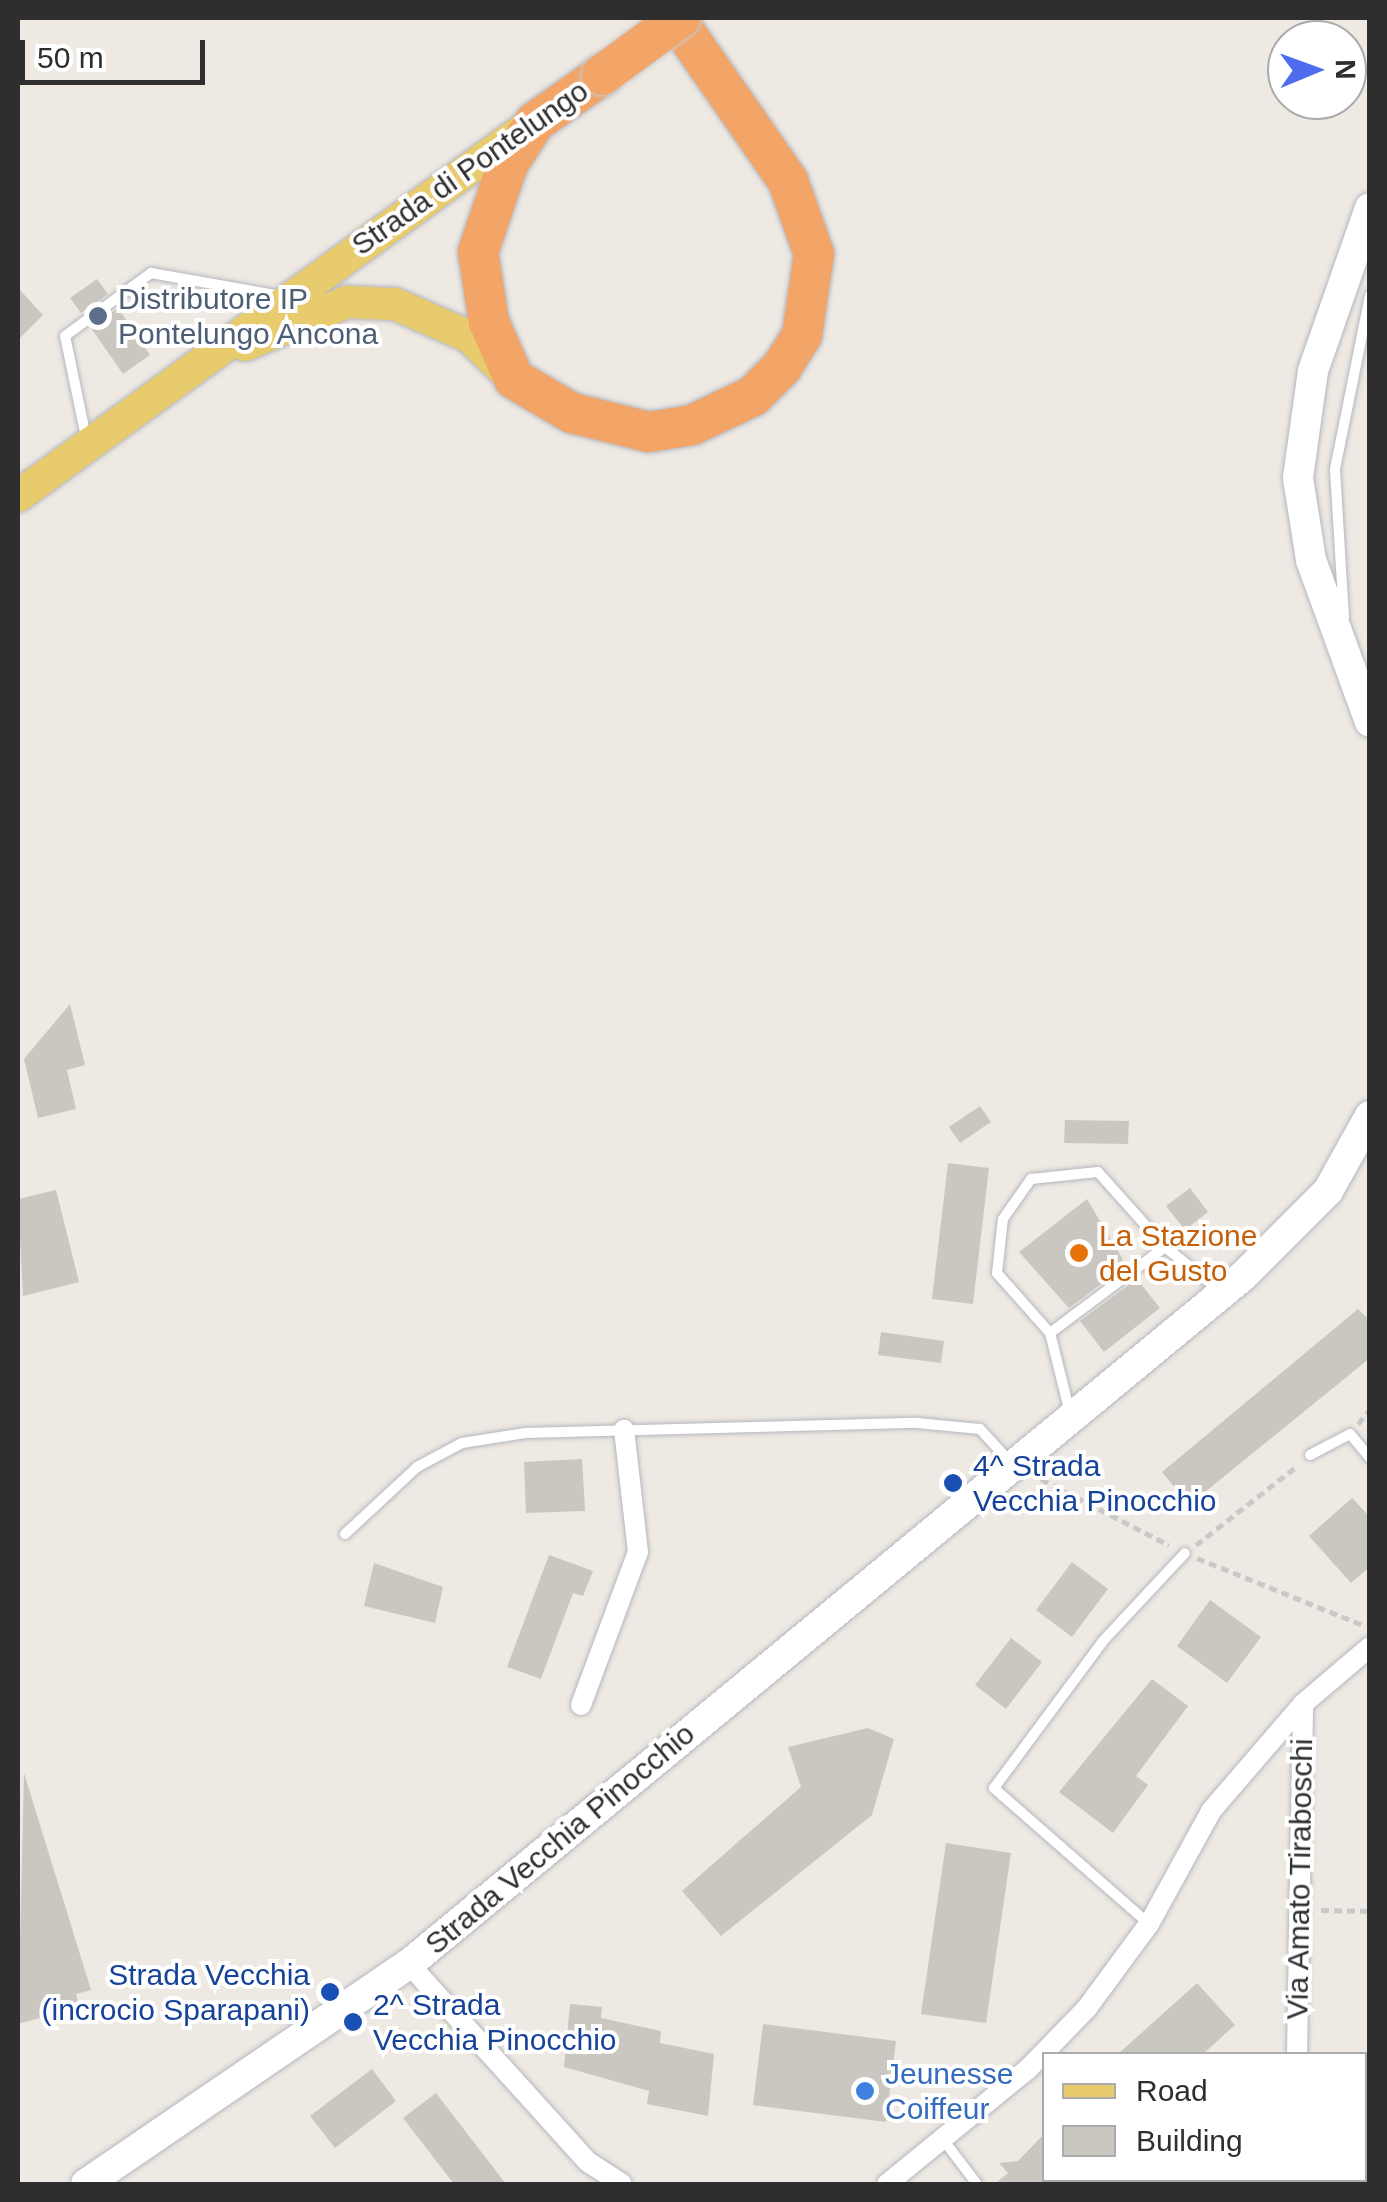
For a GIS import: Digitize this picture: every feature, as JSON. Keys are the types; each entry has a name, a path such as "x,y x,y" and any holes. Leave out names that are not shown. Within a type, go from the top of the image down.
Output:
{"highway":[{"name":"Strada di Pontelungo","path":"535,122 677,18"},
{"path":"535,122 508,164 478,252 489,322 514,379 572,413 649,432 692,426 753,396 802,334 814,254 804,212 677,18"}],"main road":[{"name":"Strada di Pontelungo","path":"18,496 87,442 535,122"},
{"path":"199,364 348,302 395,304 468,336 514,379"}],"street":[{"path":"1370,208 1312,371 1298,478 1311,560 1370,722"},
{"name":"Strada Vecchia Pinocchio","path":"86,2184 409,1964 1243,1276 1328,1192 1370,1116"},
{"path":"582,1706 638,1552 624,1430"},
{"path":"886,2184 945,2142 1087,2008 1149,1924 1211,1811 1303,1704 1370,1647"},
{"name":"Via Amato Tiraboschi","path":"1297,2052 1303,1909 1303,1704"},
{"path":"409,1964 588,2162 622,2184"}],"lane":[{"path":"87,442 65,336 150,273 288,297"},
{"path":"1346,658 1335,469 1370,295"},
{"path":"1067,1420 1072,1394 1050,1333 997,1273 1004,1219 1031,1179 1098,1172 1165,1248 1209,1282 1243,1276"},
{"path":"1050,1333 1165,1248"},
{"path":"345,1534 375,1498 462,1443 624,1430 917,1423 980,1429 1012,1464"},
{"path":"1310,1455 1350,1434 1370,1458"},
{"path":"1149,1924 994,1788 1102,1641 1185,1553"},
{"path":"945,2142 977,2184"}],"path":[{"path":"1185,1553 1310,1455"},
{"path":"1303,1909 1370,1911"}],"building":[{"path":"97,279 108,294 81,313 70,298"},
{"path":"18,288 43,315 18,340"},
{"path":"118,308 150,355 123,374 91,328"},
{"path":"70,1004 85,1065 67,1070 76,1109 38,1118 24,1059"},
{"path":"980,1106 991,1122 960,1143 949,1127"},
{"path":"1065,1120 1129,1121 1128,1144 1064,1143"},
{"path":"948,1163 989,1168 973,1304 932,1299"},
{"path":"1190,1188 1208,1212 1185,1230 1166,1206"},
{"path":"56,1190 79,1282 23,1296 18,1199"},
{"path":"1087,1199 1126,1265 1069,1308 1019,1252"},
{"path":"1137,1279 1160,1308 1104,1352 1080,1321"},
{"path":"1358,1309 1370,1321 1370,1358 1189,1505 1162,1472"},
{"path":"881,1332 944,1341 941,1363 878,1355"},
{"path":"582,1459 585,1511 526,1513 524,1462"},
{"path":"1352,1498 1370,1517 1370,1567 1351,1583 1309,1536"},
{"path":"549,1555 593,1571 583,1596 573,1593 541,1679 507,1667"},
{"path":"1072,1562 1108,1589 1072,1637 1036,1610"},
{"path":"374,1563 443,1587 435,1623 364,1606"},
{"path":"1210,1600 1261,1637 1227,1683 1177,1646"},
{"path":"1011,1638 1042,1662 1006,1709 975,1685"},
{"path":"1152,1679 1188,1706 1136,1776 1148,1785 1113,1833 1059,1792"},
{"path":"868,1728 894,1739 872,1815 721,1936 682,1891 801,1787 788,1747"},
{"path":"24,1773 91,1990 76,1994 79,2007 18,2024"},
{"path":"946,1843 1011,1853 986,2023 921,2014"},
{"path":"1197,1983 1235,2025 1205,2052 1120,2052"},
{"path":"570,2004 602,2007 601,2018 661,2031 660,2043 714,2054 708,2116 647,2104 649,2091 564,2067"},
{"path":"763,2024 896,2041 886,2122 753,2105"},
{"path":"372,2069 396,2101 335,2148 310,2116"},
{"path":"436,2093 506,2184 454,2184 403,2118"},
{"path":"1042,2136 1044,2184 995,2184 1008,2173 999,2163 1018,2161"}],"place":[{"name":"Distributore IP Pontelungo Ancona","path":"98,316"},
{"name":"La Stazione del Gusto","path":"1079,1253"},
{"name":"4^ Strada Vecchia Pinocchio","path":"953,1483"},
{"name":"Strada Vecchia (incrocio Sparapani)","path":"330,1992"},
{"name":"2^ Strada Vecchia Pinocchio","path":"353,2022"},
{"name":"Jeunesse Coiffeur","path":"865,2091"}]}
